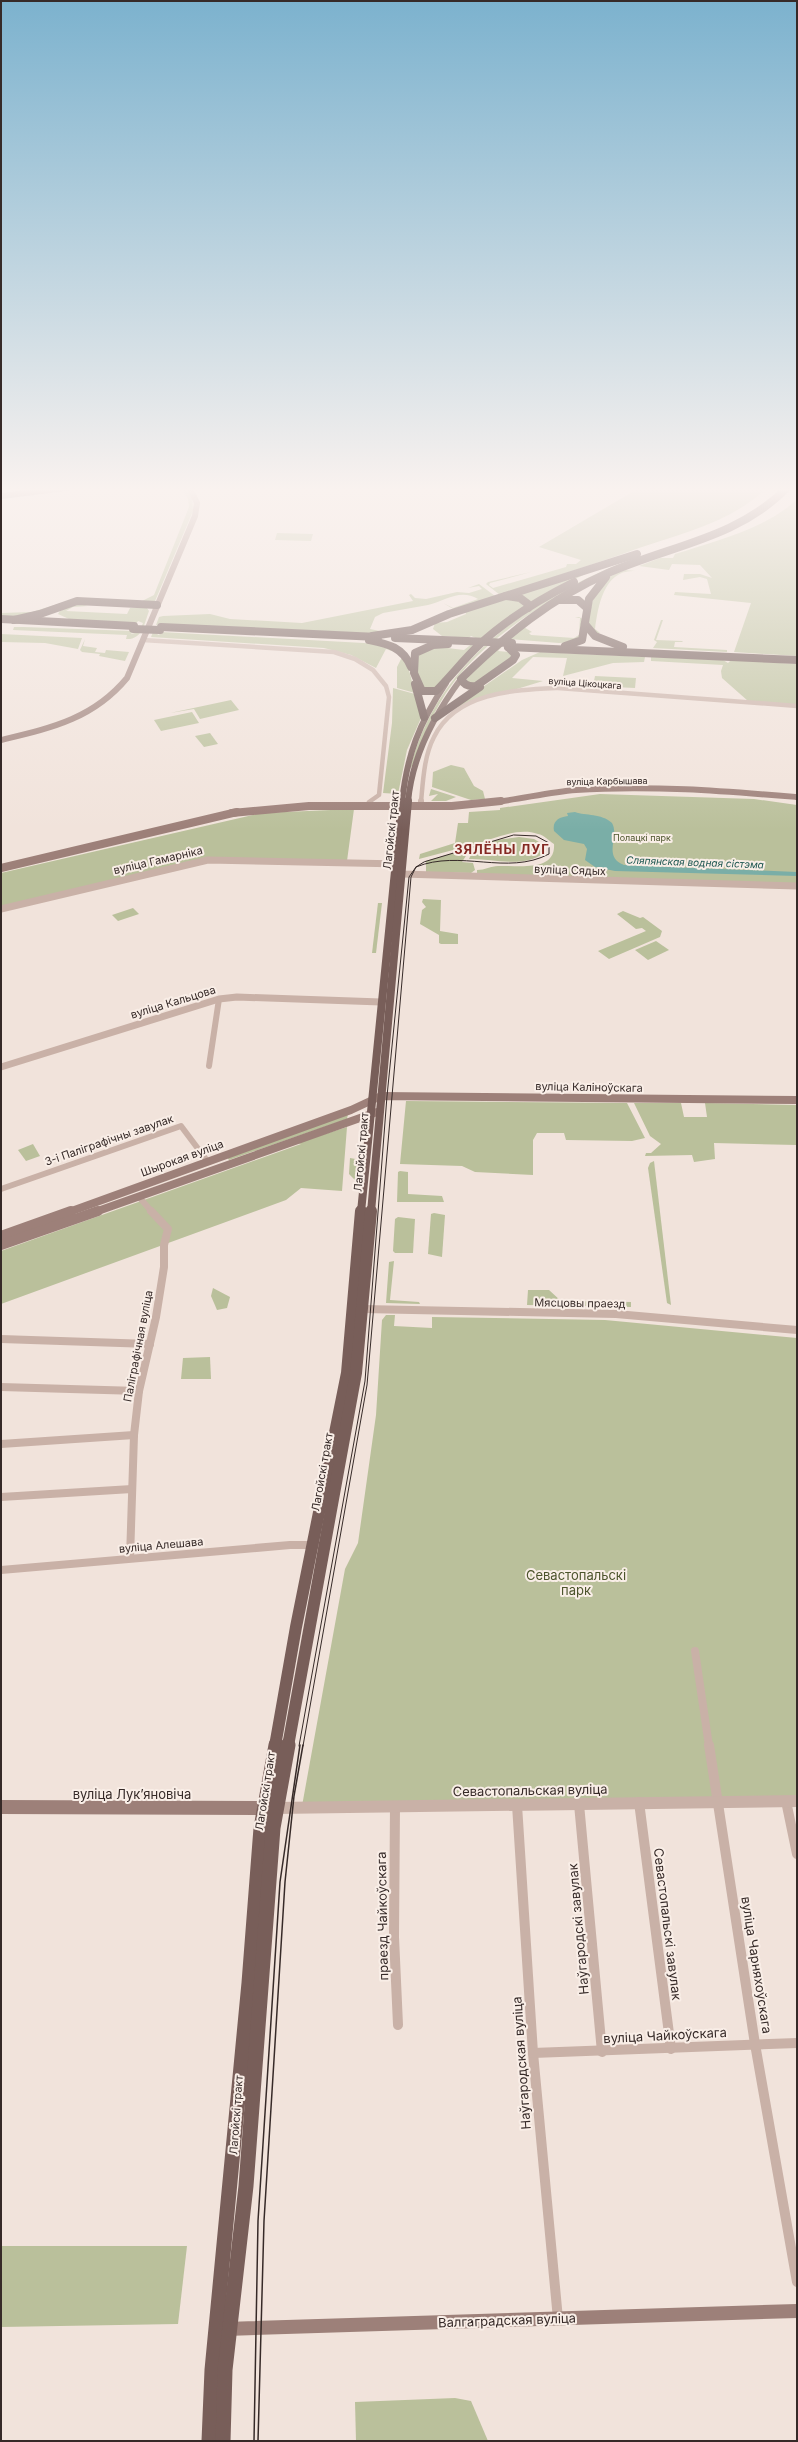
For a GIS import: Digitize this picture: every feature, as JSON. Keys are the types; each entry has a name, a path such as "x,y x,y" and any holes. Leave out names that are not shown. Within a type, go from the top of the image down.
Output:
{"highway":[{"path":"14,620 40,614 73,602"},
{"path":"92,602 157,606"},
{"path":"412,630 438,618 485,602"},
{"path":"526,602 528,603 528,608"},
{"name":"Лагойскі тракт","path":"450,678 480,644 538,602"},
{"name":"Лагойскі тракт","path":"462,679 496,644 526,620 552,602"},
{"path":"581,602 587,608"},
{"path":"435,718 526,654 574,645 582,640 589,602"},
{"path":"72,623 56,615 57,610 67,605 80,603 157,606"},
{"path":"431,631 430,626 438,618"},
{"path":"1,619 161,629 462,642 553,648 797,657"},
{"path":"1,623 131,627"},
{"path":"585,624 595,636 610,644 630,649"},
{"path":"371,638 423,628 438,636 462,642"},
{"path":"371,638 448,644"},
{"path":"371,638 390,645 406,655 424,717"},
{"path":"450,678 436,691 422,691 419,686 412,662 415,653 419,650 462,642"},
{"path":"462,679 463,683 470,687 481,684 513,660 515,652 510,645"},
{"path":"553,648 630,649 797,660"}],"main road":[{"path":"1,740 63,724 99,706 115,693 124,681 159,602"},
{"name":"Лагойскі тракт","path":"392,946 405,805 407,760 424,717 450,678"},
{"name":"Лагойскі тракт","path":"405,805 416,761 435,718 462,679"},
{"name":"вуліца Карбышава","path":"419,806 498,802 565,791 596,788 714,792 797,797"},
{"path":"1,868 232,813 278,808 369,802 419,806"},
{"path":"336,804 405,805"},
{"name":"Лагойскі тракт","path":"223,2329 246,2186 270,1808 318,1545 358,1309 371,1102 402,874 399,864"},
{"name":"Лагойскі тракт","path":"370,1116 381,1096 385,1002"},
{"name":"вуліца Каліноўскага","path":"381,1096 797,1100"},
{"name":"Шырокая вуліца","path":"1,1236 371,1102 381,1096"},
{"name":"Шырокая вуліца","path":"1,1245 370,1116"},
{"path":"219,1158 225,1166"},
{"name":"вуліца Лукʼяновіча","path":"1,1807 270,1808"},
{"name":"Валгаградская вуліца","path":"223,2329 797,2312"},
{"path":"209,2441 223,2329"},
{"path":"223,2329 225,2370 223,2441"}],"street":[{"path":"143,640 308,648 334,652 360,661 379,675 386,683 389,697 379,795 386,803"},
{"name":"вуліца Цікоцкага","path":"419,806 428,754 441,724 461,708 491,696 519,690 558,688 797,706"},
{"path":"369,802 379,795"},
{"name":"вуліца Гамарніка","path":"1,909 201,861 399,864"},
{"name":"вуліца Сядых","path":"402,874 797,886"},
{"name":"вуліца Кальцова","path":"1,1067 219,999 237,997 385,1002"},
{"path":"209,1066 219,999"},
{"name":"3-і Паліграфічны завулак","path":"1,1189 181,1126 208,1162"},
{"name":"Паліграфічная вуліца","path":"130,1558 134,1435 139,1391 157,1310 164,1267 164,1245 168,1229 139,1197"},
{"name":"Мясцовы праезд","path":"358,1309 622,1315 797,1330"},
{"path":"1,1339 150,1344"},
{"path":"1,1387 139,1391"},
{"path":"1,1444 134,1435"},
{"path":"1,1497 132,1489"},
{"name":"вуліца Алешава","path":"1,1570 130,1558 318,1545"},
{"name":"вуліца Чарняхоўскага","path":"695,1651 755,2044 797,2282"},
{"path":"792,1801 797,1854"},
{"name":"Севастопальская вуліца","path":"270,1808 792,1801"},
{"name":"Севастопальскі завулак","path":"640,1802 671,2049"},
{"name":"Наўгародскі завулак","path":"579,1804 602,2052"},
{"name":"Наўгародская вуліца","path":"517,1805 533,2053 558,2319"},
{"name":"праезд Чайкоўскага","path":"395,1806 394,1937 398,2025"},
{"name":"вуліца Чайкоўскага","path":"533,2053 602,2052 797,2043"}],"green space":[{"path":"64,602 82,602 35,615 1,617 1,613 32,612"},
{"path":"408,602 437,602 428,605 383,613 375,617 370,629 385,632 387,634 163,624 156,625 159,617 163,616 210,614 230,619 302,623"},
{"path":"470,602 478,602 455,610 443,603 453,608"},
{"path":"498,602 520,602 526,605 435,690 424,690 414,663 417,653 439,647 464,650 478,639 471,636 469,638 442,636 433,629 435,623 447,622 466,614 465,611"},
{"path":"544,602 550,602 506,631 484,649 464,670 446,693 438,707 410,769 423,730 442,696 466,665 494,637 525,613"},
{"path":"593,602 600,602 595,629 600,633 595,633 588,626"},
{"path":"741,602 797,602 797,656 734,652 751,603"},
{"path":"80,604 88,606 73,607 66,611 127,614 130,608 147,608 149,611 142,631 136,637 131,639 126,639 127,635 13,630 14,627 24,627 133,631 131,634 139,632 143,623 138,621 136,624 69,619 58,614 61,609"},
{"path":"579,617 583,619 581,636 576,642 559,643 509,639 498,651 509,652 512,656 511,658 484,681 472,684 466,683 465,681 502,640 522,626 532,632 529,633 531,635 574,638 579,635 580,618 575,618"},
{"path":"661,620 663,620 656,640 683,642 675,642 674,647 727,650 727,652 653,648 657,642 654,640"},
{"path":"153,632 159,635 161,632 382,644 405,655 415,693 397,688 397,667 403,655 386,649 376,668 351,655 324,648 151,637"},
{"path":"1,634 82,638 78,649 45,643 1,642"},
{"path":"85,639 83,646 97,648 95,652 105,653 106,650 129,652 125,661 99,656 100,654 82,652 80,650"},
{"path":"540,652 645,657 644,662 613,663 563,676 567,658 533,657 512,678 543,681 451,709 522,660"},
{"path":"651,657 723,660 728,663 731,660 797,664 797,705 748,701 722,678 721,671 723,665 651,661"},
{"path":"595,676 636,678 635,688 593,686"},
{"path":"393,688 415,694 421,718 407,750 398,794 383,793 392,723"},
{"path":"231,700 239,710 200,719 194,709 170,713"},
{"path":"192,712 199,723 161,731 154,720"},
{"path":"210,733 218,744 204,747 195,736"},
{"path":"451,765 464,768 474,786 483,791 485,799 471,800 432,787 433,772"},
{"path":"431,789 456,797 446,801 431,801 438,794 429,796"},
{"name":"Полацкі парк","path":"600,794 754,799 797,805 797,884 477,875 477,870 495,866 534,866 549,860 553,853 554,844 540,835 530,832 513,833 419,859 420,854 455,843 458,823 468,823 469,812 500,810 500,808"},
{"path":"354,809 347,861 218,858 1,907 1,873 261,813"},
{"path":"519,837 534,839 544,845 544,853 527,861 517,862 469,859 483,844 497,840"},
{"path":"471,848 462,862 473,863 475,870 471,873 426,872 426,861"},
{"path":"423,899 441,900 440,931 458,934 458,944 439,943 439,935 420,924 422,910 426,907 422,902"},
{"path":"378,903 382,903 376,953 372,953"},
{"path":"133,908 139,914 118,921 112,915"},
{"path":"623,911 640,918 643,917 662,931 660,937 609,959 598,951 646,931 642,928 636,929 617,914"},
{"path":"656,941 669,950 648,960 635,950"},
{"path":"406,1101 627,1103 645,1138 632,1141 566,1140 564,1133 537,1133 533,1140 533,1175 475,1172 462,1166 400,1164"},
{"path":"634,1103 681,1103 684,1117 707,1117 705,1103 797,1105 797,1145 714,1143 715,1159 694,1162 692,1155 645,1156 646,1153 651,1153 661,1144 650,1136"},
{"path":"348,1114 347,1119 229,1160 227,1157"},
{"path":"347,1127 342,1191 301,1188 286,1200 1,1304 1,1251 301,1144 297,1143"},
{"path":"33,1144 40,1156 26,1161 18,1150"},
{"path":"350,1158 361,1160 360,1173 357,1174 356,1181 349,1174"},
{"path":"654,1161 671,1305 667,1303 648,1168 650,1163"},
{"path":"398,1172 408,1172 408,1194 442,1196 444,1202 397,1202"},
{"path":"434,1213 445,1215 442,1257 428,1254 431,1214"},
{"path":"398,1217 415,1219 413,1253 395,1253 393,1251 395,1219"},
{"path":"394,1261 390,1300 419,1302 420,1304 386,1303 389,1262"},
{"path":"213,1288 230,1297 227,1308 217,1310 211,1296"},
{"path":"528,1290 549,1290 561,1301 631,1302 631,1307 527,1305"},
{"name":"Севастопальскі парк","path":"386,1315 395,1315 394,1326 432,1328 432,1317 605,1320 797,1338 797,1799 302,1806 345,1569 358,1543 376,1415 382,1320"},
{"path":"210,1357 211,1379 181,1379 183,1358"},
{"path":"1,2246 187,2246 178,2324 1,2327"},
{"path":"455,2398 471,2401 488,2441 356,2441 355,2402"}],"water":[{"name":"Сляпянская водная сістэма","path":"575,812 598,816 612,823 614,828 614,857 617,861 624,865 797,872 797,876 615,871 595,867 585,860 587,849 584,844 564,840 554,831 554,825 557,820 568,816 567,813"}],"tram line":[{"path":"514,835 536,836 549,843 549,854 533,860 517,863 449,860 433,862 416,867 424,862 514,835"},
{"path":"299,1746 365,1381 387,1096 409,877 416,867"},
{"path":"303,1746 367,1385 411,877 416,867"},
{"path":"254,2441 258,2221 280,1882 300,1745"},
{"path":"258,2441 264,2221 285,1882 294,1796 303,1745"}],"district":[{"name":"ЗЯЛЁНЫ ЛУГ","path":"502,849"}]}
